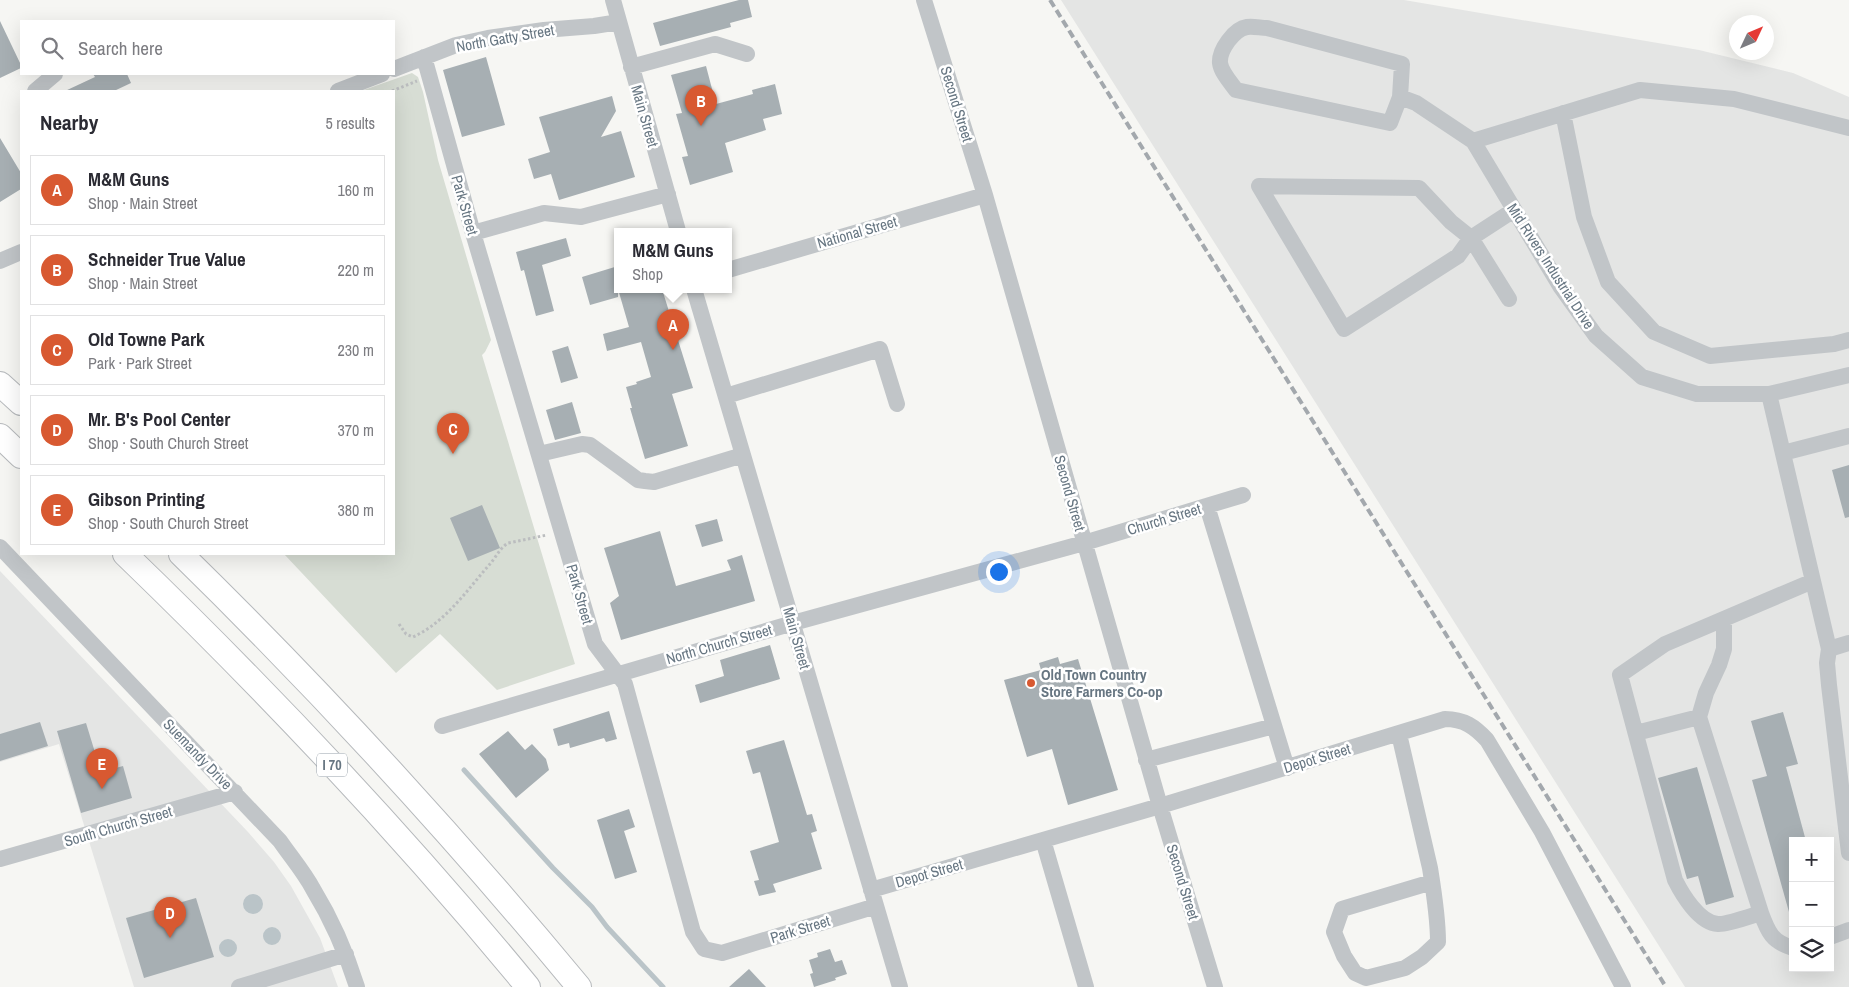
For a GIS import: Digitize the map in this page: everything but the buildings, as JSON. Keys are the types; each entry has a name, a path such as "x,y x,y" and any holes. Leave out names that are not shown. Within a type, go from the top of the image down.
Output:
{"highway":[{"path":"0,384 20,402"},
{"path":"0,436 20,455"},
{"name":"I 70","path":"126,555 224,652 346,781 419,860 528,987"},
{"name":"I 70","path":"182,555 374,752 480,870 579,987"}],"street":[{"name":"Main Street","path":"613,0 677,228"},
{"name":"Second Street","path":"924,0 985,195 1146,760 1215,987"},
{"name":"North Gatty Street","path":"395,69 456,45 488,38 619,22"},
{"path":"1246,27 1266,28 1402,64 1400,97 1390,123 1236,90 1220,63 1224,48 1233,35 1246,27"},
{"path":"632,67 715,44 747,54"},
{"name":"Park Street","path":"424,57 473,233 594,644 625,684 693,932 704,949 722,953 876,906"},
{"path":"36,90 54,75"},
{"path":"341,90 379,75"},
{"path":"1400,97 1416,102 1473,141 1640,90 1734,99 1849,128"},
{"path":"1563,113 1584,217 1608,282 1654,332 1710,356 1834,344 1849,340"},
{"name":"Mid Rivers Industrial Drive","path":"1473,141 1560,286 1596,336 1642,377 1697,394 1769,394 1849,375"},
{"path":"1510,299 1471,238 1451,222 1420,188 1260,186 1344,329 1458,256 1471,238 1514,210"},
{"path":"473,233 544,213 581,217 668,194"},
{"name":"National Street","path":"732,269 985,195"},
{"path":"0,261 20,252"},
{"name":"Main Street","path":"695,293 900,987"},
{"path":"726,396 880,349 897,404"},
{"path":"1769,394 1829,649 1827,664 1828,684 1849,853"},
{"path":"1783,452 1849,436"},
{"path":"539,454 582,444 590,445 638,480 654,482 743,454"},
{"name":"Church Street","path":"1084,543 1243,495"},
{"path":"1207,506 1287,768"},
{"name":"North Church Street","path":"442,726 792,623 1084,543"},
{"name":"Suemandy Drive","path":"0,547 280,841 312,887 332,921 357,987"},
{"path":"1761,913 1718,924 1697,912 1682,894 1675,880 1620,675 1666,644 1813,581"},
{"path":"1724,620 1724,649 1706,693 1699,717 1761,913 1769,933 1776,940 1789,946"},
{"path":"1829,649 1849,644"},
{"path":"1636,733 1699,717"},
{"name":"Depot Street","path":"871,890 1160,806 1445,719 1455,719 1477,729 1487,740 1542,832 1623,987"},
{"path":"1146,760 1274,726"},
{"path":"1399,734 1432,882 1438,920 1438,942 1422,957 1404,968 1366,978 1355,973 1344,956 1334,932 1342,909 1432,882"},
{"name":"South Church Street","path":"0,860 235,792"},
{"path":"1043,840 1086,987"},
{"path":"1834,936 1849,930"},
{"path":"239,987 346,954"}],"path":[{"path":"395,90 430,76"},
{"path":"399,624 406,634 414,637 422,633 434,625 456,604 503,546 508,543 561,532"}],"shaded area":[{"path":"1061,0 1404,0 1699,50 1729,57 1729,60 1740,60 1793,73 1849,97 1849,987 1685,987"},
{"path":"412,73 418,77 438,160 491,340 482,355 575,664 497,690 440,634 396,673 285,555 395,555 395,90 364,90"},
{"path":"0,571 248,832 274,862 291,886 320,938 338,987 134,987 59,744 0,762"},
{"path":"253,894 260,897 263,904 260,911 253,914 246,911 243,904 246,897"},
{"path":"272,927 278,930 281,936 278,942 272,945 266,942 263,936 266,930"},
{"path":"228,939 234,942 237,948 234,954 228,957 222,954 219,948 222,942"}],"waterway":[{"path":"464,770 553,868 592,907 607,927 663,987"}],"railway":[{"path":"1050,0 1666,987"}],"place":[{"name":"Schneider True Value","path":"701,126"},
{"name":"M&M Guns","path":"673,350"},
{"name":"Old Towne Park","path":"453,454"},
{"name":"Old Town Country Store Farmers Co-op","path":"1031,683"},
{"name":"Gibson Printing","path":"102,789"},
{"name":"Mr. B's Pool Center","path":"170,938"}]}
